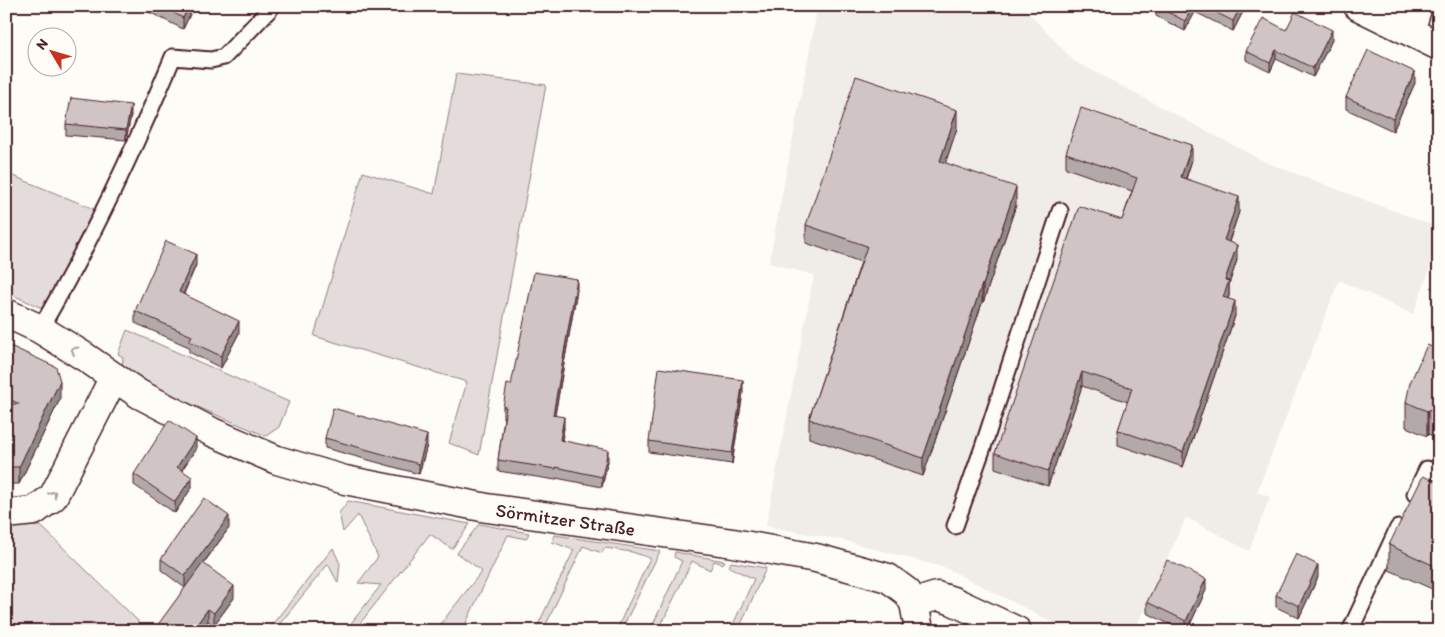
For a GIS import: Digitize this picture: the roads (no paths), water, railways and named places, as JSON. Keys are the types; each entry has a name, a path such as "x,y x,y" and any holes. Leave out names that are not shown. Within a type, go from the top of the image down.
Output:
{"street":[{"path":"1358,6 1414,19 1439,46"},
{"name":"Sörmitzer Straße","path":"6,314 40,329 139,394 212,432 277,460 336,477 486,508 733,543 816,558 888,578 907,592 914,603"},
{"path":"6,514 34,511 53,498 114,377"},
{"path":"916,631 918,624 914,603 937,596 953,601 1017,631"}],"lane":[{"path":"40,329 62,291 142,131 173,57 212,60 224,57 270,9"},
{"path":"955,526 986,438 1060,211"},
{"path":"1350,631 1427,469 1439,473"}]}
